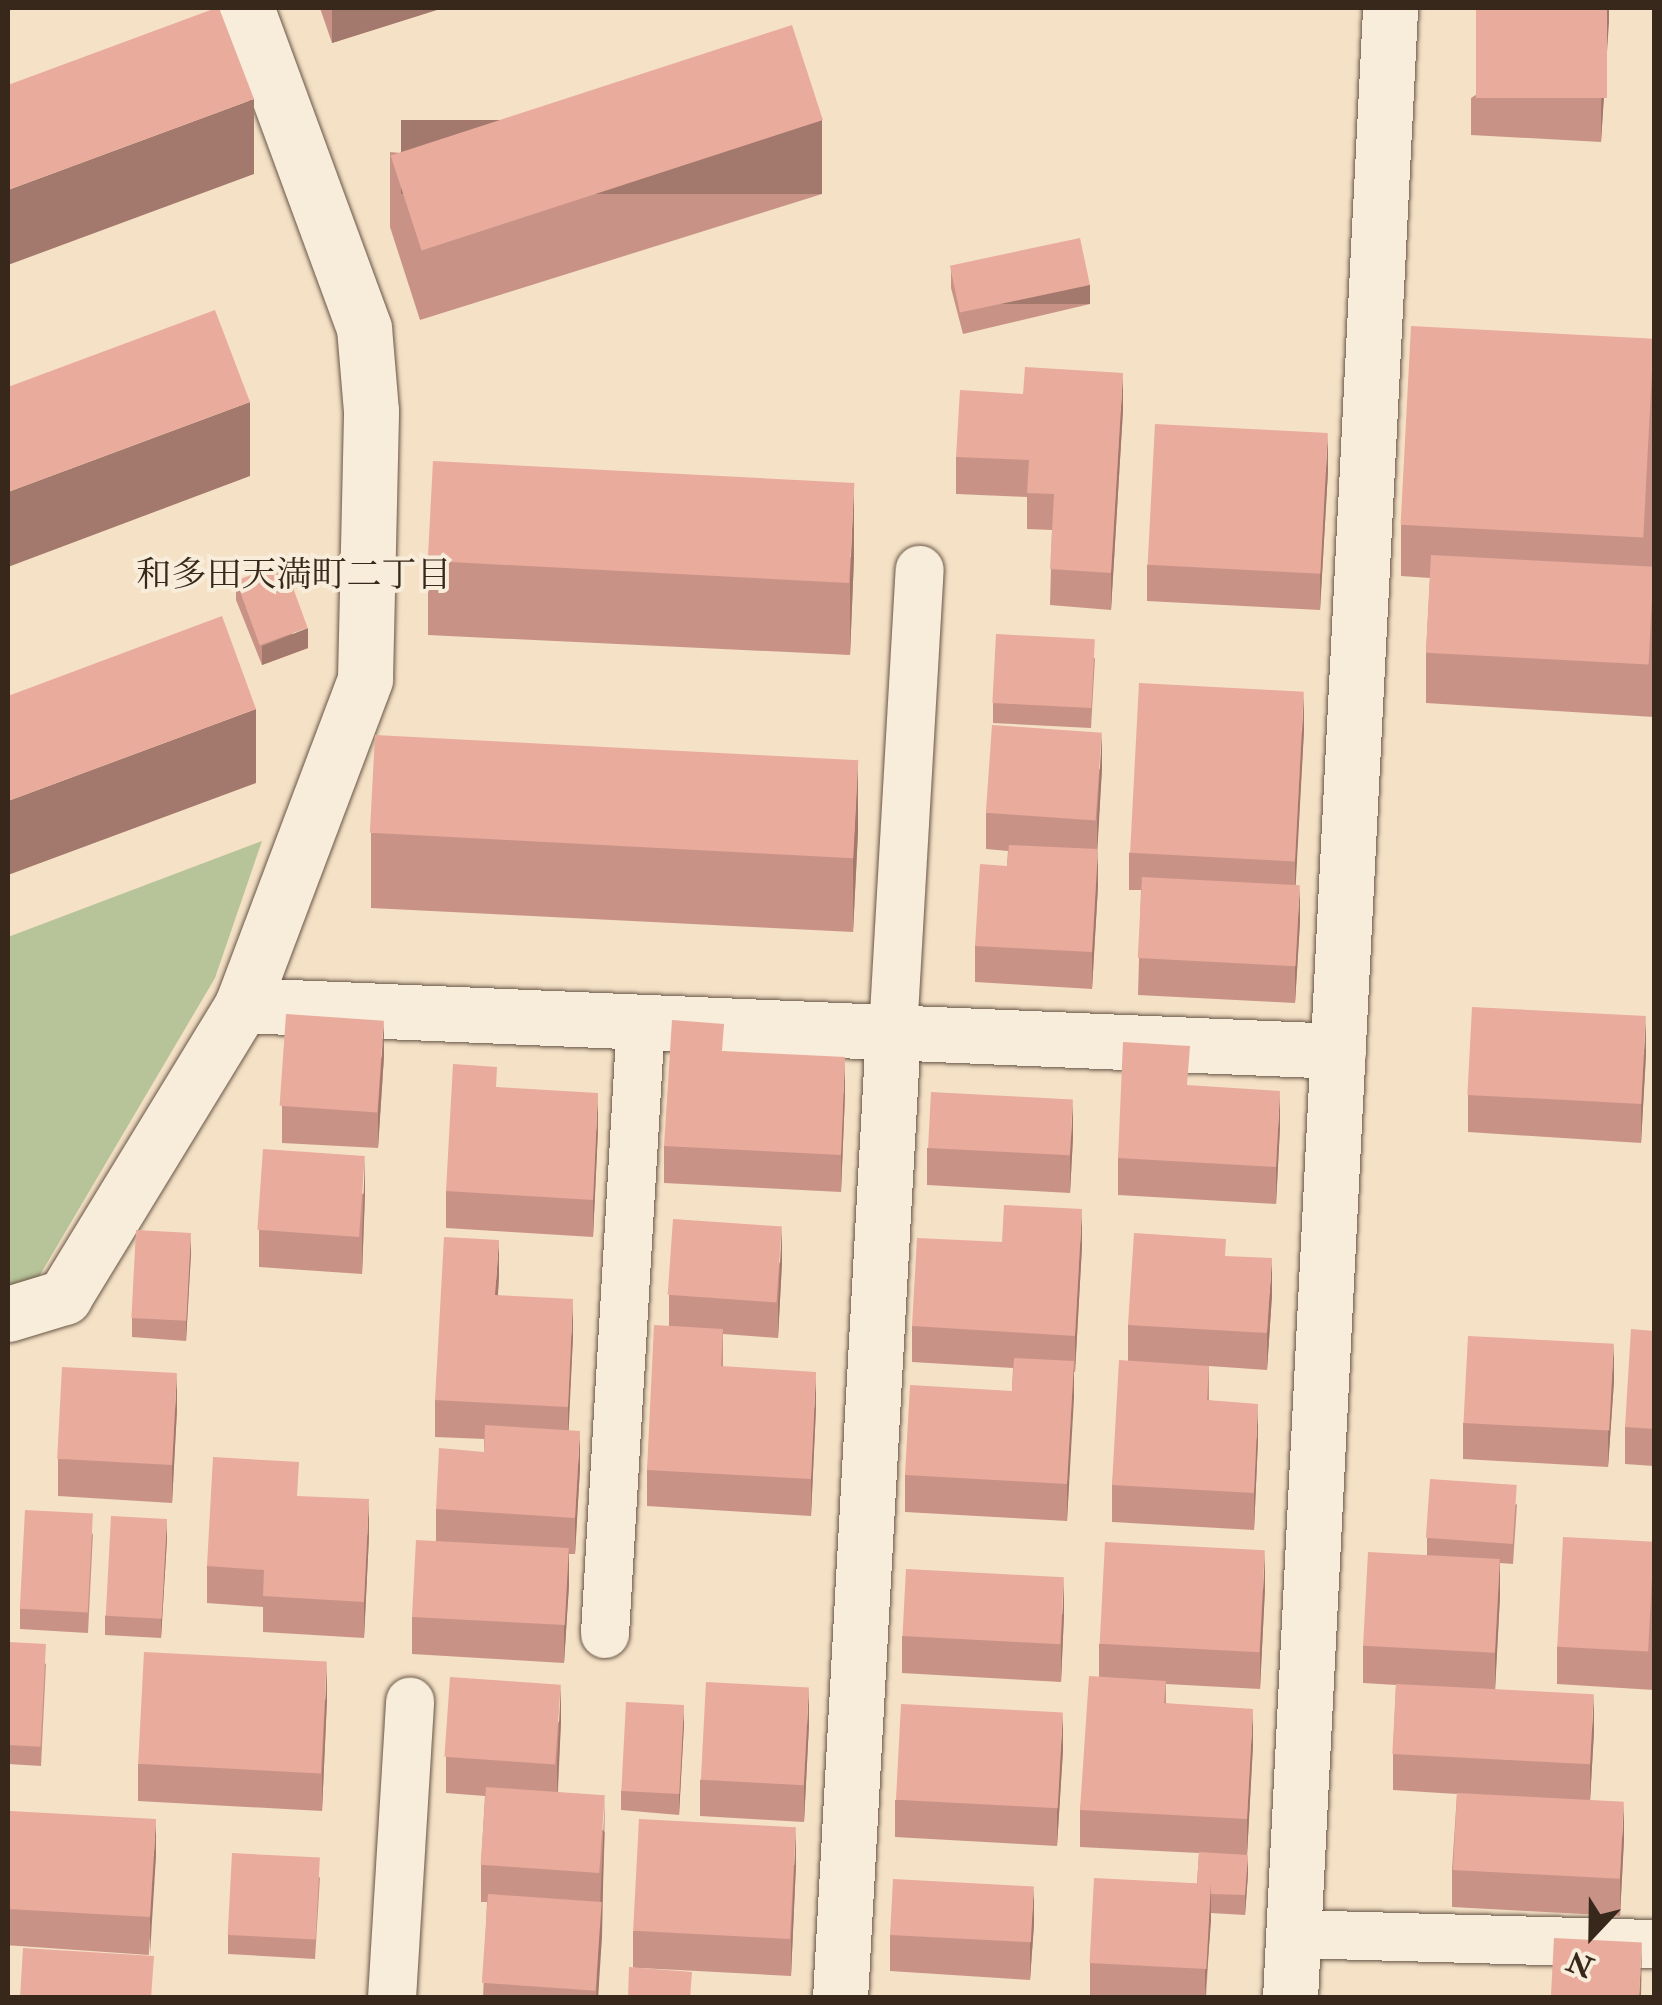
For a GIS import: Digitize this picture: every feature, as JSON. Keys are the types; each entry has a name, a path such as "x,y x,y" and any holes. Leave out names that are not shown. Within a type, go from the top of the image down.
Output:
{"street":[{"path":"8,1314 64,1297 242,1005 365,679 371,411 364,328 246,8"},
{"path":"1290,1998 1390,8"},
{"path":"242,1005 1338,1050"},
{"path":"840,1998 893,1032"}],"lane":[{"path":"893,1032 920,570"},
{"path":"605,1634 641,1021"},
{"path":"392,1998 410,1702"},
{"path":"1293,1934 1654,1944"}],"green space":[{"path":"262,841 215,978 34,1285 8,1293 8,937"}],"building":[{"path":"216,8 254,99 8,190 8,85"},
{"path":"1476,8 1607,8 1607,98 1476,98"},
{"path":"792,25 823,120 422,251 391,155"},
{"path":"1080,238 1090,285 960,313 950,266"},
{"path":"215,310 250,402 8,492 8,387"},
{"path":"1411,326 1654,339 1643,537 1401,525"},
{"path":"1025,367 1123,373 1111,573 1050,569 1054,494 1027,493 1029,460 956,457 960,390 1023,394"},
{"path":"1155,424 1328,433 1320,574 1148,565"},
{"path":"433,461 854,483 849,583 428,561"},
{"path":"1431,555 1654,567 1649,665 1426,653"},
{"path":"284,563 308,628 260,645 236,580"},
{"path":"222,616 256,709 8,801 8,696"},
{"path":"996,634 1095,639 1091,708 992,703"},
{"path":"1139,683 1304,692 1295,861 1130,853"},
{"path":"992,725 1102,733 1096,820 986,813"},
{"path":"375,735 858,760 853,858 370,833"},
{"path":"1009,845 1098,849 1092,952 975,946 980,864 1007,866"},
{"path":"1142,877 1300,885 1296,966 1138,958"},
{"path":"1472,1007 1646,1016 1641,1104 1467,1095"},
{"path":"286,1014 384,1021 377,1113 280,1106"},
{"path":"672,1020 724,1024 722,1051 845,1057 841,1155 664,1146"},
{"path":"1123,1042 1190,1046 1187,1085 1280,1091 1276,1167 1118,1158"},
{"path":"453,1064 497,1067 496,1087 598,1093 593,1200 446,1191"},
{"path":"931,1092 1073,1099 1070,1155 928,1148"},
{"path":"263,1149 365,1156 359,1237 257,1230"},
{"path":"1004,1205 1082,1209 1075,1336 912,1326 917,1238 1002,1242"},
{"path":"673,1219 782,1227 776,1302 668,1295"},
{"path":"136,1230 191,1233 186,1321 131,1318"},
{"path":"1134,1233 1226,1239 1225,1256 1272,1258 1267,1333 1128,1325"},
{"path":"444,1237 499,1240 495,1295 573,1299 568,1407 435,1400"},
{"path":"654,1325 723,1329 721,1366 816,1372 811,1479 647,1470"},
{"path":"1631,1329 1654,1331 1654,1429 1625,1427"},
{"path":"1468,1336 1614,1344 1609,1431 1463,1423"},
{"path":"1014,1358 1074,1361 1067,1484 905,1475 910,1385 1012,1391"},
{"path":"1119,1360 1209,1366 1207,1400 1258,1404 1254,1493 1112,1485"},
{"path":"62,1367 177,1373 172,1465 57,1459"},
{"path":"485,1425 580,1431 575,1518 436,1509 439,1448 484,1452"},
{"path":"213,1457 299,1462 297,1496 369,1499 364,1602 263,1596 264,1570 207,1566"},
{"path":"1430,1479 1517,1485 1513,1544 1426,1538"},
{"path":"25,1510 93,1514 88,1612 20,1609"},
{"path":"111,1516 167,1519 162,1619 106,1616"},
{"path":"1563,1537 1654,1542 1648,1652 1557,1647"},
{"path":"416,1540 569,1548 565,1625 412,1617"},
{"path":"1105,1542 1265,1550 1259,1652 1100,1644"},
{"path":"1368,1552 1500,1559 1495,1653 1363,1646"},
{"path":"906,1569 1064,1577 1060,1644 902,1636"},
{"path":"8,1642 46,1644 41,1747 8,1745"},
{"path":"144,1652 327,1662 321,1773 138,1764"},
{"path":"1089,1676 1166,1681 1164,1703 1253,1709 1247,1819 1080,1810"},
{"path":"450,1677 561,1685 555,1765 444,1757"},
{"path":"706,1682 809,1687 804,1785 701,1780"},
{"path":"1396,1684 1594,1694 1590,1764 1392,1754"},
{"path":"626,1702 684,1705 679,1794 621,1791"},
{"path":"901,1704 1063,1712 1058,1808 896,1800"},
{"path":"486,1787 605,1795 599,1873 481,1865"},
{"path":"1457,1793 1624,1802 1620,1879 1453,1870"},
{"path":"10,1811 156,1819 150,1917 8,1909"},
{"path":"639,1819 796,1827 790,1939 633,1931"},
{"path":"1199,1852 1248,1855 1245,1895 1211,1894 1211,1885 1197,1884"},
{"path":"232,1853 320,1858 316,1939 228,1935"},
{"path":"1094,1878 1211,1884 1206,1969 1090,1963"},
{"path":"893,1879 1034,1886 1031,1942 890,1935"},
{"path":"488,1894 602,1902 596,1991 482,1983"},
{"path":"1554,1938 1642,1943 1639,1998 1551,1998"},
{"path":"23,1948 154,1956 151,1998 20,1998"},
{"path":"629,1967 692,1972 690,1998 628,1998"}],"district":[{"name":"和多田天満町二丁目","path":"294,575"}]}
